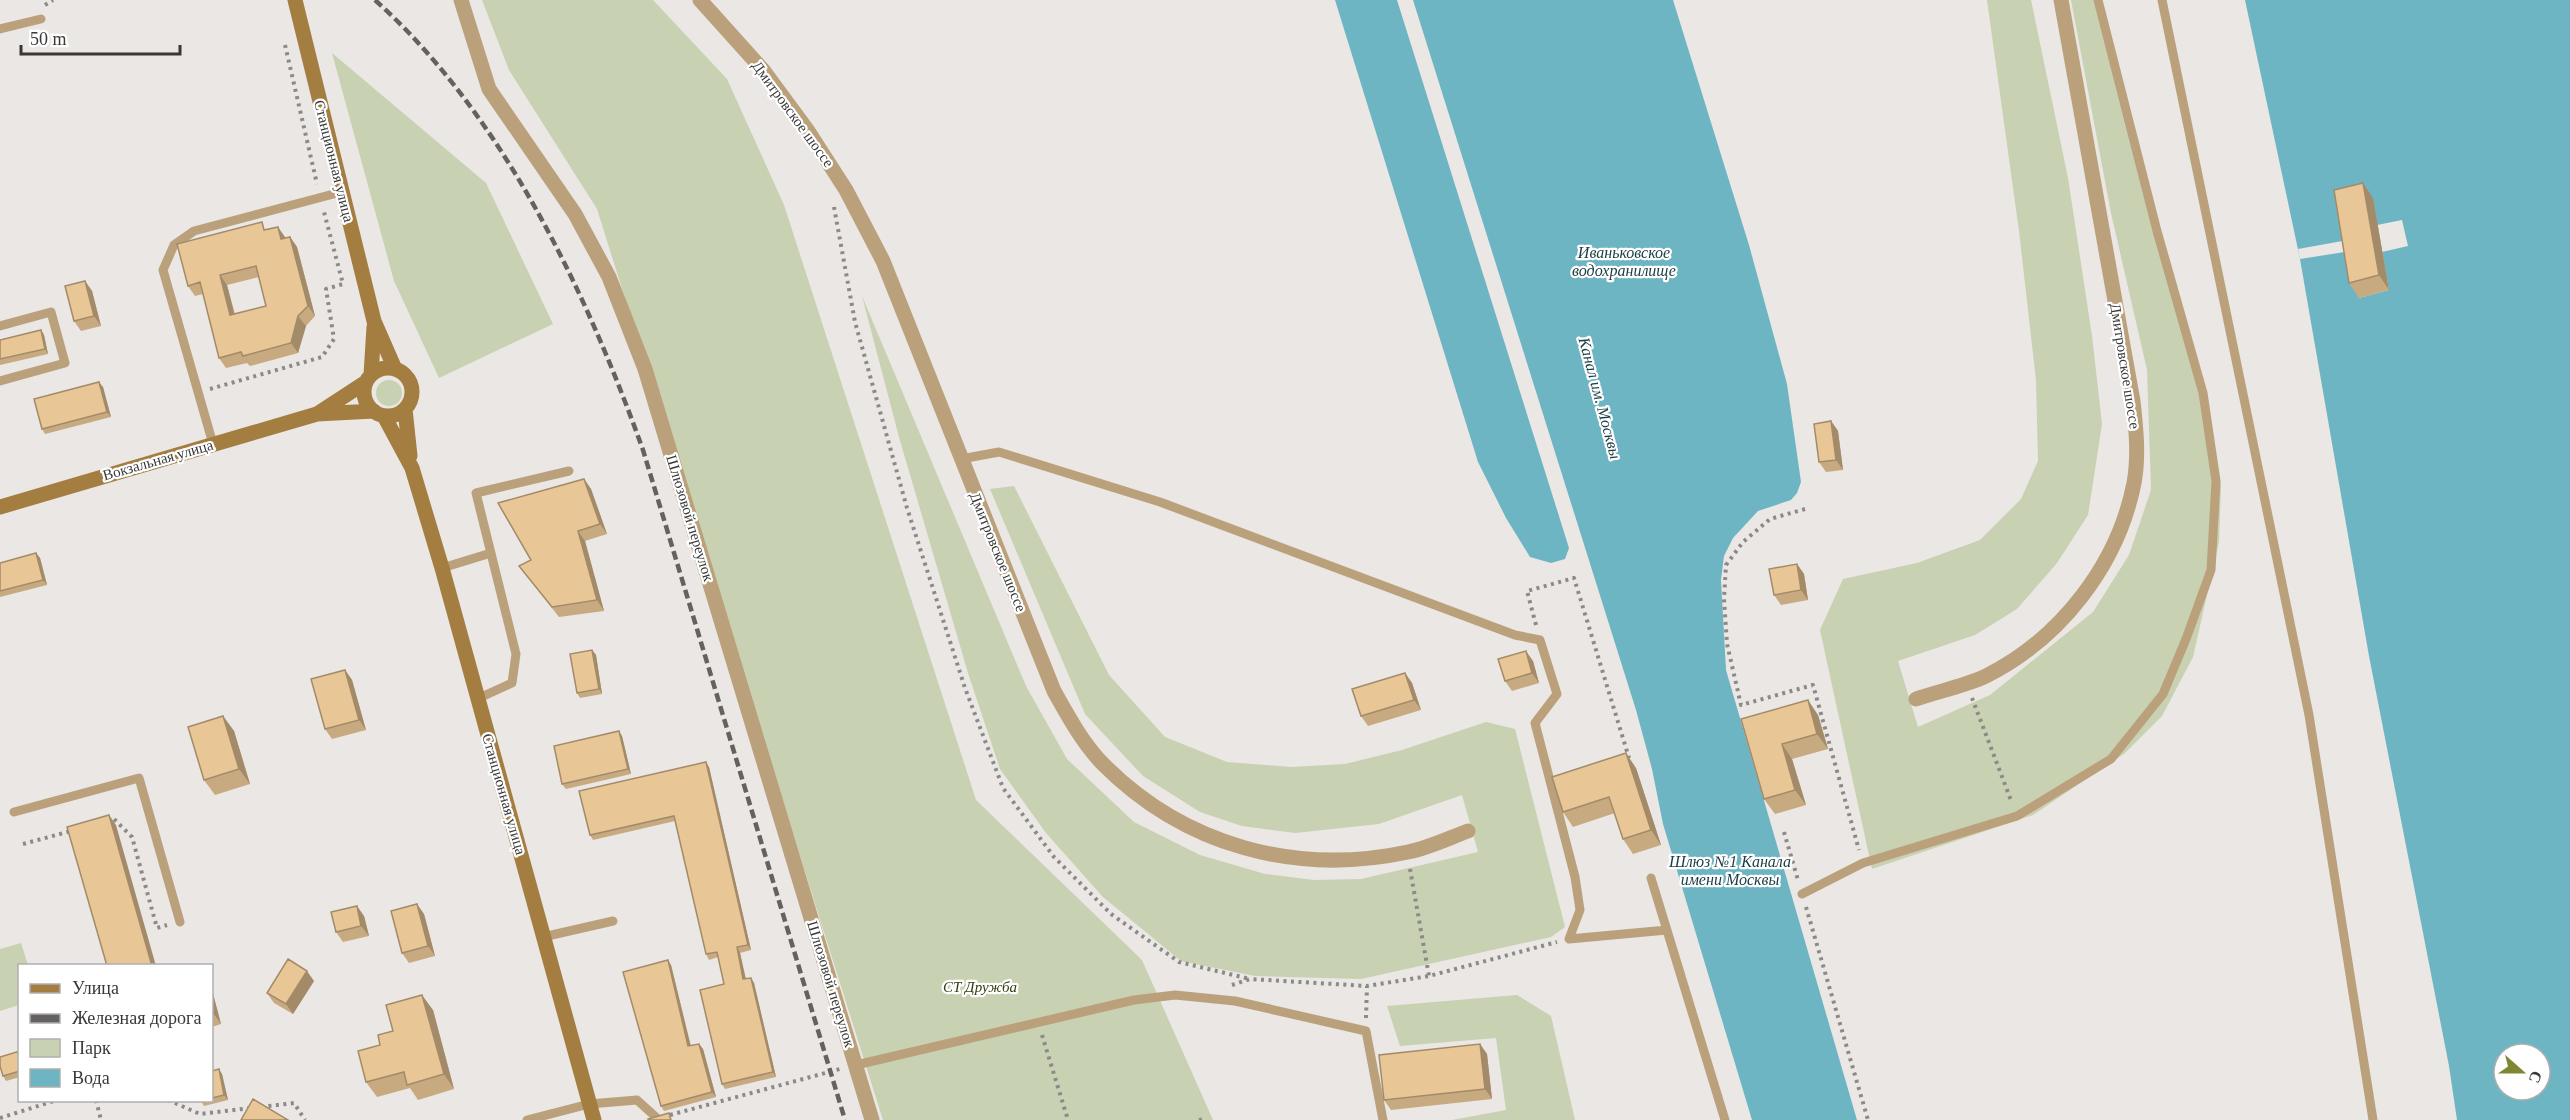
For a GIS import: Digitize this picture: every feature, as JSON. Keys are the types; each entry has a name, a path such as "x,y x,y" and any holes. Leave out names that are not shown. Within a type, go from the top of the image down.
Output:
{"main road":[{"name":"Станционная улица","path":"295,0 374,321 395,369"},
{"name":"Станционная улица","path":"368,378 374,321"},
{"path":"382,369 395,369 410,383 411,396 405,409 395,415 379,413 364,395 368,378 382,369"},
{"name":"Вокзальная улица","path":"317,414 368,378"},
{"name":"Станционная улица","path":"405,409 412,468 442,568 594,1120"},
{"name":"Станционная улица","path":"379,413 412,468"},
{"name":"Вокзальная улица","path":"0,507 317,414 379,413"}],"street":[{"name":"Шлюзовой переулок","path":"461,0 489,89 575,214 609,277 645,369 872,1120"},
{"name":"Дмитровское шоссе","path":"700,0 763,70 808,131 846,190 883,261 1054,691 1077,731 1102,763 1168,814 1206,835 1246,850 1280,857 1320,861 1361,859 1410,852 1468,831"},
{"name":"Дмитровское шоссе","path":"1916,699 1984,677 2023,654 2053,630 2080,599 2105,561 2124,519 2134,483 2137,443 2133,401 2061,0"}],"lane":[{"path":"1802,894 1863,863 2016,816 2111,759 2163,694 2211,570 2216,481 2203,393 2151,209 2098,0"},
{"path":"2162,0 2309,715 2373,1120"},
{"path":"0,29 41,19"},
{"path":"213,444 163,270 174,245 194,231 341,192"},
{"path":"0,326 51,312 65,363 0,381"},
{"path":"961,459 999,452 1148,498 1515,635 1540,640 1557,694 1535,723 1575,877 1580,910 1569,939 1667,930"},
{"path":"477,699 512,683 516,654 476,493 569,471"},
{"path":"442,568 490,553"},
{"path":"14,812 139,778 180,922"},
{"path":"1651,878 1725,1120"},
{"path":"543,937 613,921"},
{"name":"Шлюзовой переулок","path":"856,1065 1134,1000 1175,995 1235,1001 1366,1031"},
{"path":"1366,1031 1383,1120"},
{"path":"527,1120 589,1104 637,1100 658,1119"}],"path":[{"path":"198,392 322,357 334,339 326,289 343,284 320,197 283,35"},
{"path":"833,201 855,322 908,508 965,688 1003,788 1054,856 1111,914 1179,962 1250,979 1366,986 1429,976 1569,939"},
{"path":"1805,509 1770,519 1743,542 1726,565 1724,599 1727,644 1741,705 1813,685 1863,863"},
{"path":"1540,640 1527,591 1574,578 1629,759"},
{"path":"1972,697 2016,816"},
{"path":"103,822 114,819 132,837 157,928 180,922"},
{"path":"23,844 81,828"},
{"path":"1784,832 1868,1120"},
{"path":"1410,865 1429,976"},
{"path":"1229,986 1250,979"},
{"path":"1366,986 1366,1031"},
{"path":"1038,1022 1068,1120"},
{"path":"658,1119 856,1065"},
{"path":"0,1118 54,1102"},
{"path":"96,1102 101,1120"},
{"path":"170,1102 200,1114 294,1103 305,1120"}],"green space":[{"name":"СТ Дружба","path":"482,0 653,0 727,79 784,205 976,800 1142,960 1213,1120 883,1120 597,209 509,70"},
{"path":"1987,0 2031,0 2068,178 2092,336 2102,424 2088,515 2057,563 2017,609 1975,635 1898,661 1918,727 1990,695 2093,612 2129,555 2151,490 2147,370 2111,213 2071,0 2096,0 2200,371 2221,486 2219,542 2193,657 2162,716 2125,753 2033,815 1872,869 1820,630 1843,579 1917,563 1980,540 2021,499 2038,461 2036,380 2019,231"},
{"path":"332,53 486,183 553,324 439,378 394,281"},
{"path":"862,296 1026,686 1067,759 1134,822 1200,855 1265,874 1314,880 1361,879 1478,852 1462,795 1379,824 1295,833 1242,826 1200,812 1143,776 1085,714 990,489 1014,486 1109,675 1165,737 1227,762 1291,767 1345,764 1402,750 1486,722 1515,729 1565,927 1551,937 1361,979 1255,976 1181,961 1103,897 1046,833 1000,769 968,673 899,437"},
{"path":"389,380 398,384 402,393 398,402 389,406 380,402 376,393 380,384"},
{"path":"21,943 28,964 18,964 18,1005 0,1011 0,949"},
{"path":"1517,995 1551,1016 1575,1120 1452,1120 1506,1110 1496,1038 1400,1046 1387,1006"}],"water":[{"path":"1335,0 1397,0 1569,548 1565,559 1551,563 1530,557 1506,518 1478,462"},
{"name":"Иваньковское водохранилище","path":"1413,0 1673,0 1749,245 1787,384 1801,482 1797,493 1791,500 1758,511 1733,538 1724,556 1721,580 1726,670 1857,1120 1752,1120 1663,824 1652,769 1636,710"},
{"path":"2245,0 2570,0 2570,1120 2457,1120 2449,1066 2369,656 2300,259"}],"pier":[{"path":"2402,220 2408,246 2382,252 2389,290 2359,298 2351,251 2300,259 2298,249 2348,240 2377,225"}],"building":[{"path":"2363,183 2379,275 2349,283 2334,190"},
{"path":"262,222 264,230 278,227 281,239 290,237 308,306 298,316 291,343 243,356 241,352 219,358 200,282 188,286 177,244","holes":["256,266 266,306 230,315 220,275"]},
{"path":"85,281 94,316 74,321 65,286"},
{"path":"41,330 45,349 0,359 0,340"},
{"path":"99,382 107,412 42,429 34,399"},
{"path":"1831,421 1836,460 1819,462 1814,424"},
{"path":"584,479 600,524 578,531 597,600 552,607 519,566 531,560 498,503"},
{"path":"36,553 43,580 0,591 0,563"},
{"path":"1797,564 1801,590 1774,595 1769,569"},
{"path":"592,650 599,689 577,693 570,654"},
{"path":"1526,651 1532,673 1505,681 1498,659"},
{"path":"345,670 359,720 325,729 311,679"},
{"path":"1405,673 1414,700 1361,716 1352,689"},
{"path":"1808,700 1817,734 1782,744 1795,790 1764,799 1741,719"},
{"path":"223,716 239,769 204,780 188,727"},
{"path":"619,731 628,769 562,784 554,746"},
{"path":"1626,753 1651,830 1623,839 1609,797 1563,812 1552,777"},
{"path":"706,762 748,945 737,947 743,979 751,978 773,1072 722,1084 700,990 724,984 717,952 706,954 674,816 590,835 579,791"},
{"path":"109,815 151,964 106,964 67,827"},
{"path":"417,904 428,946 402,953 391,911"},
{"path":"357,906 361,926 336,932 331,912"},
{"path":"288,959 307,971 286,1004 267,993"},
{"path":"668,960 688,1046 699,1044 712,1092 661,1106 623,972"},
{"path":"422,995 444,1074 407,1085 404,1072 366,1082 358,1051 380,1045 378,1035 393,1031 386,1005"},
{"path":"1480,1044 1485,1089 1384,1100 1379,1055"},
{"path":"18,1052 18,1072 3,1076 0,1057"},
{"path":"219,1069 224,1095 213,1098 213,1071"},
{"path":"253,1099 288,1120 241,1120"},
{"path":"669,1113 671,1120 648,1119"}],"railway":[{"path":"375,0 421,46 463,96 501,151 536,208 595,329 643,450 845,1120"}],"water label":[{"name":"Канал им. Москвы","path":"1600,398"},
{"name":"Шлюз №1 Канала имени Москвы","path":"1730,870"}]}
